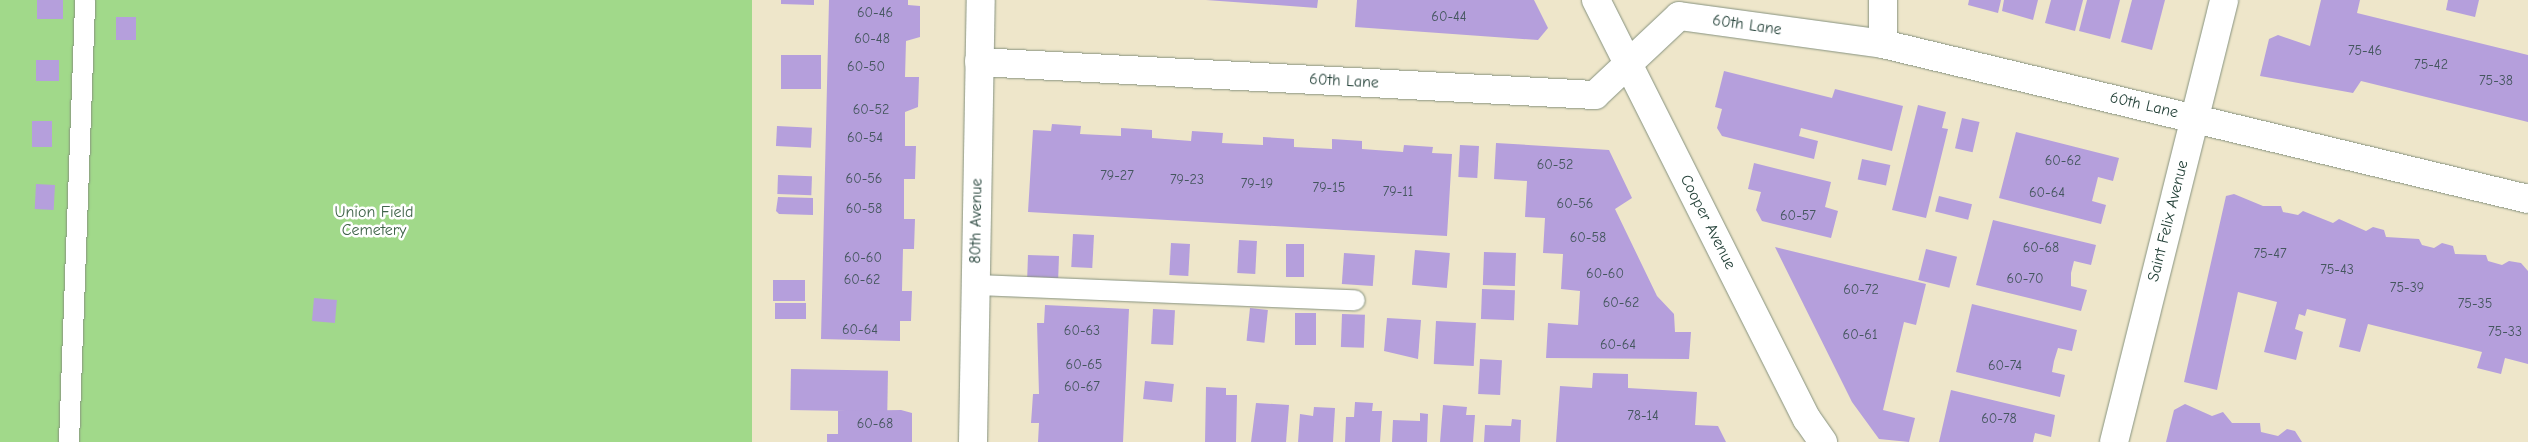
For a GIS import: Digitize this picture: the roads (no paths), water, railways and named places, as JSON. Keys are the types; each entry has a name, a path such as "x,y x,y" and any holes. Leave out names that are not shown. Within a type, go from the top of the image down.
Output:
{"street":[{"name":"80th Avenue","path":"973,442 981,0"},
{"name":"Cooper Avenue","path":"1596,0 1823,442"},
{"path":"1883,0 1883,44"},
{"name":"Saint Felix Avenue","path":"2114,442 2193,117 2224,0"},
{"name":"60th Lane","path":"979,62 1595,95 1679,16 1883,44 2528,199"}],"lane":[{"path":"68,442 85,0"},
{"path":"975,284 1356,300"}],"park label":[{"name":"Union Field Cemetery","path":"374,221"}]}
